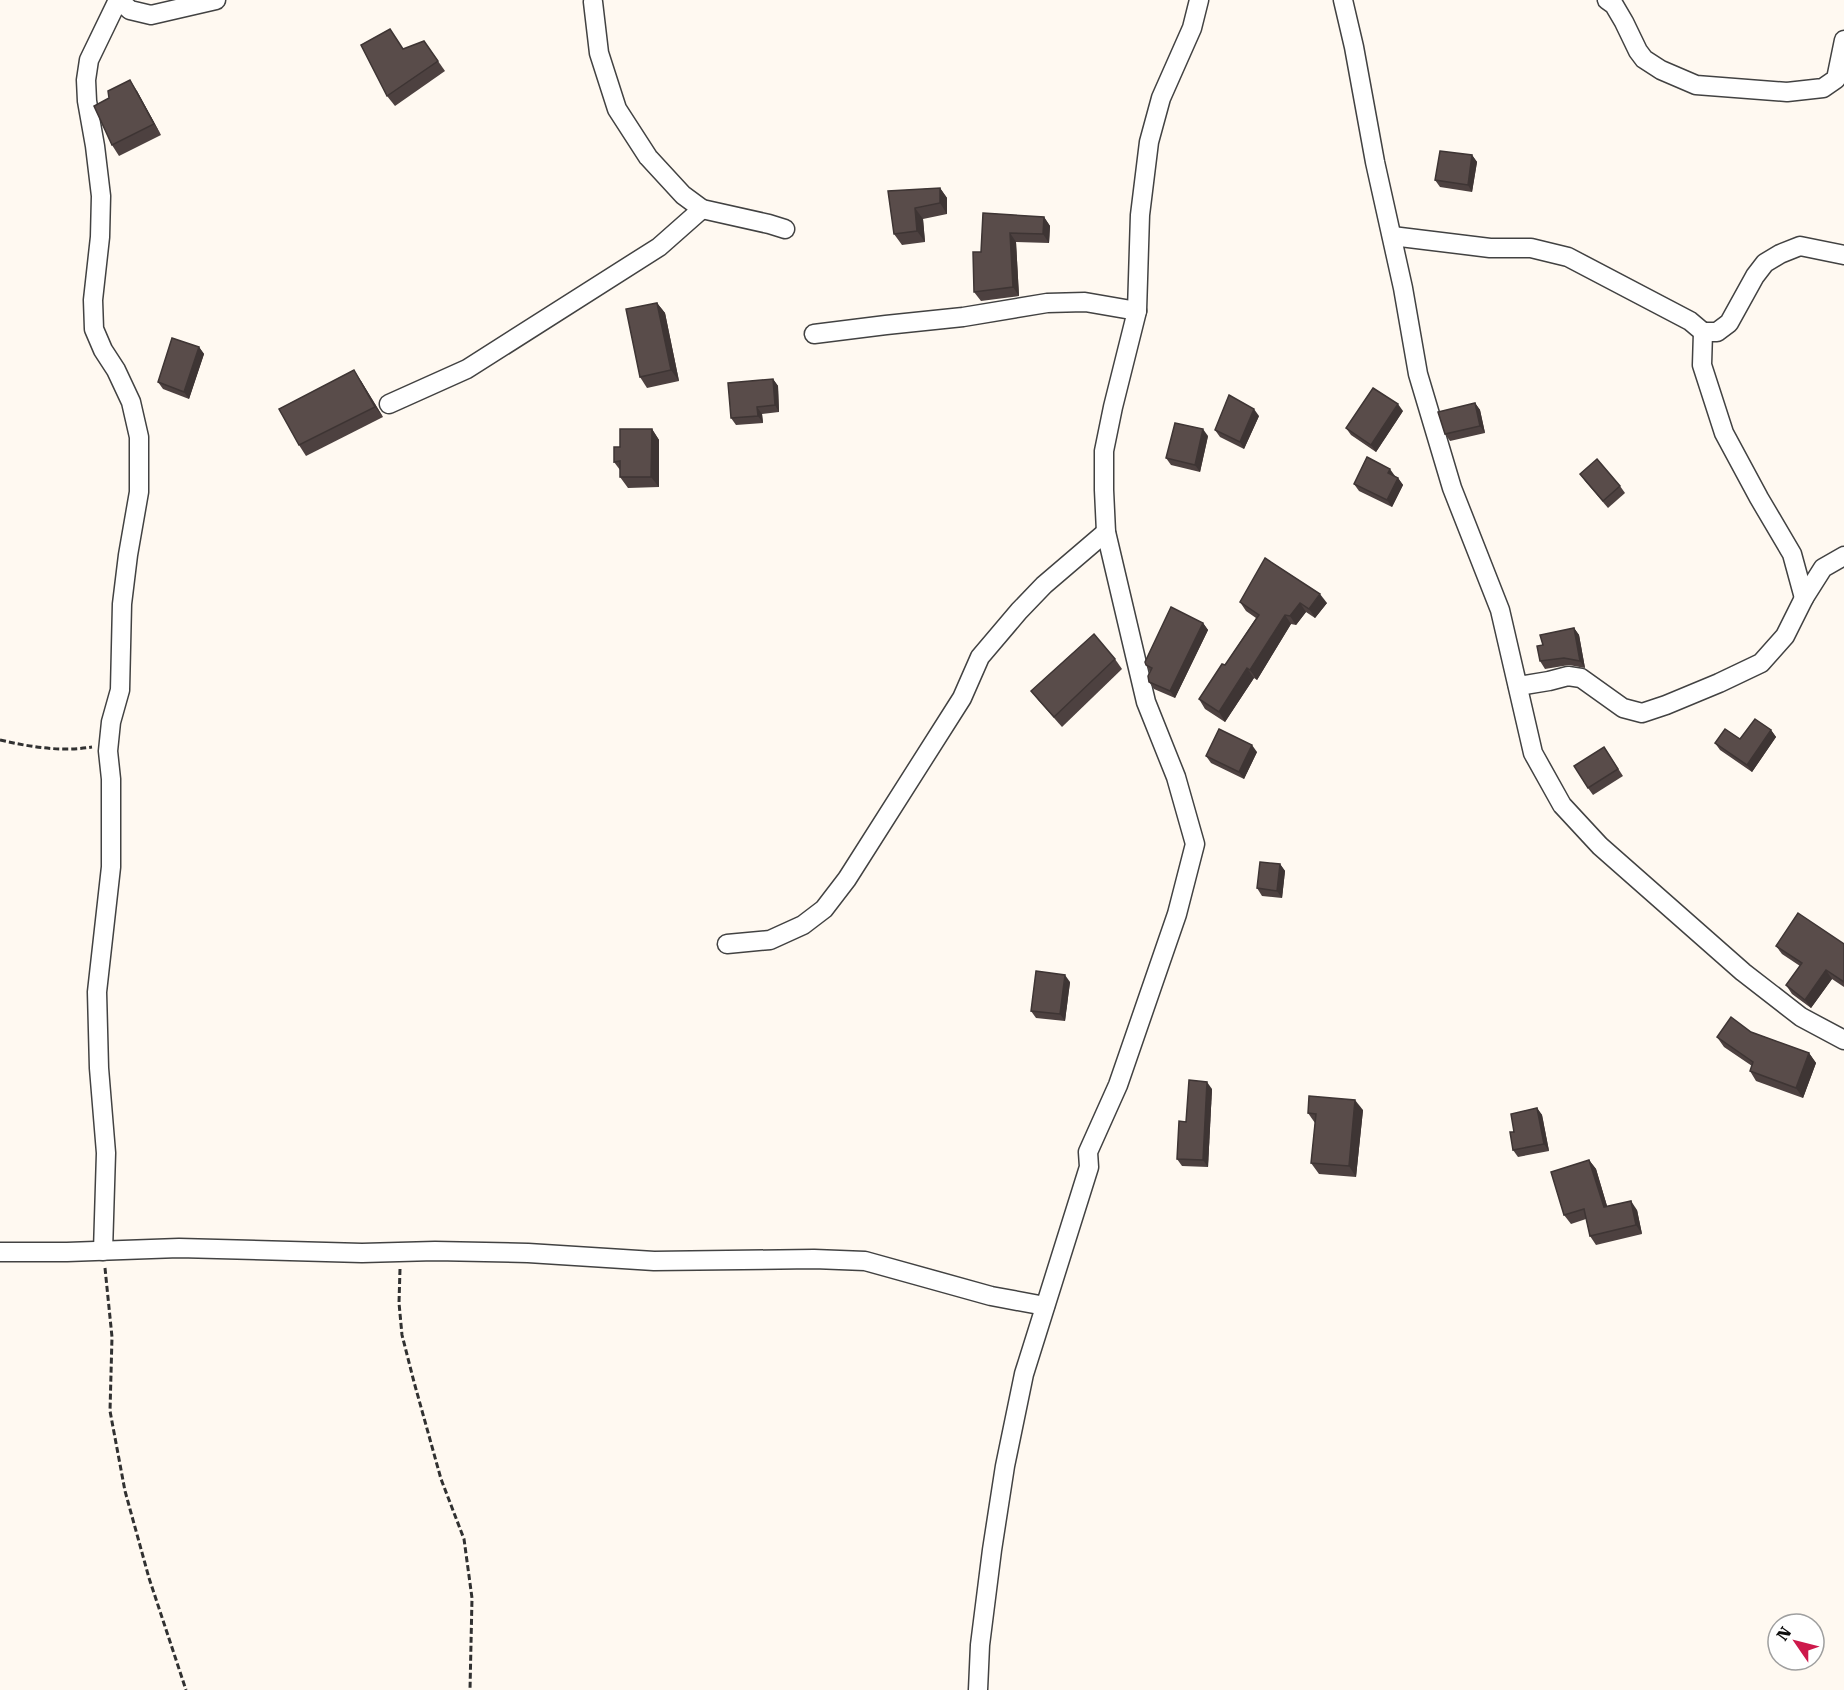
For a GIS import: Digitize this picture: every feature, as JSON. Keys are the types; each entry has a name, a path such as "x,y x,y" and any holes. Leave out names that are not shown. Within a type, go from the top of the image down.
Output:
{"street":[{"path":"103,1251 106,1152 99,1068 97,992 111,867 111,779 108,744 111,722 120,690 122,604 139,492 139,437 131,402 94,329 93,300 100,237 101,196 86,80 89,60 118,0 130,10 151,15 216,0"},
{"path":"978,1690 980,1645 1005,1466 1024,1374 1089,1167 1089,1152 1118,1085 1177,914 1195,844 1176,777 1146,702 1106,532 1104,452 1137,311 1140,215 1149,142 1161,98 1192,28 1199,0"},
{"path":"1343,0 1403,288 1418,374 1452,488 1500,610 1533,753 1563,805 1600,846 1645,888 1743,972 1801,1017 1844,1040"},
{"path":"1607,0 1614,5 1644,59 1661,70 1696,85 1787,92 1823,88 1836,79 1844,40"},
{"path":"592,1 599,53 617,109 648,157 683,195 702,209 785,229"},
{"path":"389,404 467,369 659,247 702,209"},
{"path":"1392,236 1490,248 1531,248 1568,257 1690,321 1703,332 1717,332 1729,323 1755,276 1765,263 1780,254 1800,246 1844,255"},
{"path":"814,334 963,317 1047,303 1085,302 1137,311"},
{"path":"1703,332 1702,365 1724,433 1792,554 1804,598"},
{"path":"727,944 770,940 803,925 824,909 847,879 962,698 980,657 1044,585 1106,532"},
{"path":"1518,686 1568,676 1581,678 1623,708 1642,714 1719,683 1761,663 1785,636 1804,598 1823,568 1844,556"},
{"path":"0,1252 179,1248 362,1253 435,1251 528,1253 654,1260 814,1259 865,1262 991,1296 1045,1306"}],"path":[{"path":"0,740 41,749 72,750 108,744"},
{"path":"103,1251 112,1337 110,1411 112,1423 125,1491 149,1578 186,1690"},
{"path":"400,1252 399,1303 402,1335 441,1479 464,1539 472,1598 470,1690"}],"building":[{"path":"390,29 403,49 424,41 438,61 387,96 361,45"},
{"path":"130,80 154,124 112,145 94,106 109,98 108,91"},
{"path":"1440,151 1472,155 1468,185 1435,180"},
{"path":"940,188 940,203 915,208 917,231 894,234 888,191"},
{"path":"983,213 1044,217 1043,234 1010,233 1013,287 974,292 973,252 981,252"},
{"path":"657,303 671,370 640,377 626,309"},
{"path":"172,338 199,347 184,392 158,382"},
{"path":"354,370 375,407 299,445 279,409"},
{"path":"773,379 775,405 757,407 758,416 731,418 728,383"},
{"path":"1373,388 1398,404 1371,445 1346,428"},
{"path":"1229,395 1254,409 1240,442 1215,430"},
{"path":"1475,403 1480,426 1445,434 1438,412"},
{"path":"1175,423 1203,429 1195,465 1166,458"},
{"path":"620,429 652,429 651,477 620,477 620,461 614,462 614,447 620,447"},
{"path":"1367,457 1390,469 1388,473 1398,478 1387,500 1354,484"},
{"path":"1597,459 1620,486 1603,501 1580,474"},
{"path":"1265,558 1320,594 1309,609 1300,603 1290,616 1285,615 1250,670 1247,668 1219,712 1199,699 1259,615 1240,602"},
{"path":"1171,607 1203,623 1170,691 1149,682 1148,676 1152,668 1145,662"},
{"path":"1574,628 1580,661 1564,658 1540,661 1537,646 1543,645 1540,635"},
{"path":"1094,634 1115,659 1054,717 1031,691"},
{"path":"1755,719 1771,730 1747,765 1715,743 1725,729 1740,739"},
{"path":"1219,729 1252,745 1239,772 1206,756"},
{"path":"1604,747 1618,769 1588,788 1574,766"},
{"path":"1260,862 1280,864 1277,891 1257,888"},
{"path":"1798,913 1844,944 1844,982 1826,970 1805,1000 1786,985 1802,963 1776,946"},
{"path":"1036,971 1065,975 1060,1014 1031,1011"},
{"path":"1731,1017 1751,1032 1809,1053 1796,1088 1750,1071 1753,1062 1717,1037"},
{"path":"1189,1080 1207,1082 1203,1160 1177,1159 1179,1121 1186,1122"},
{"path":"1309,1096 1355,1100 1349,1166 1311,1163 1316,1114 1308,1113"},
{"path":"1537,1108 1544,1144 1513,1150 1510,1132 1514,1132 1511,1114"},
{"path":"1589,1160 1604,1207 1631,1201 1636,1225 1590,1236 1584,1209 1564,1215 1551,1172"}]}
